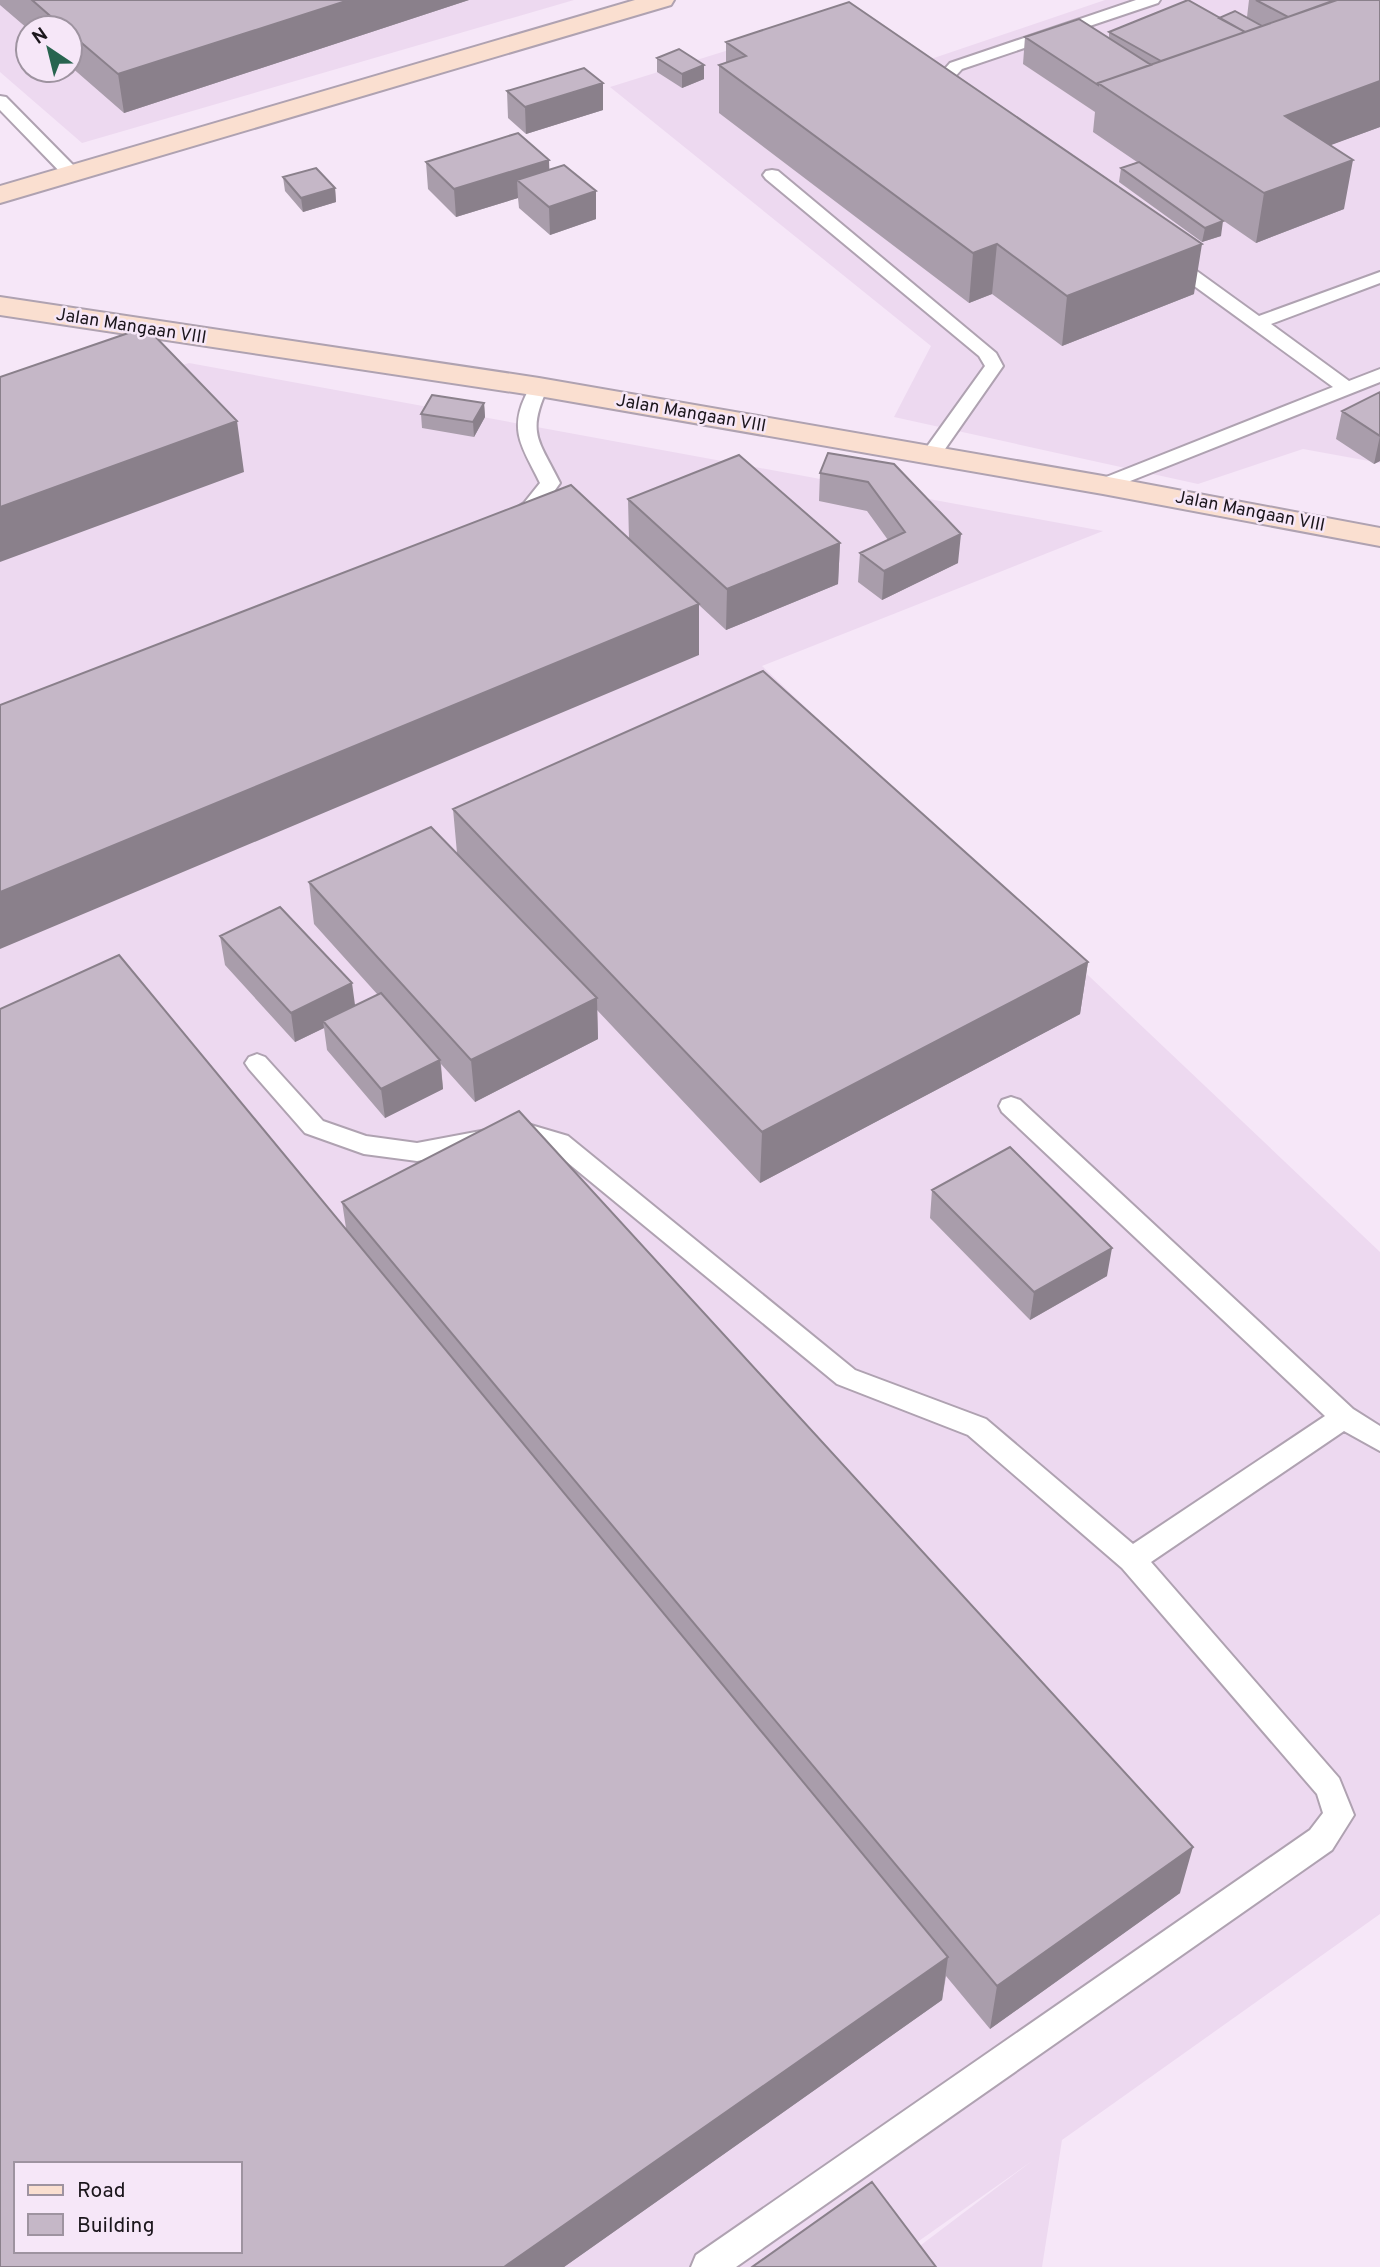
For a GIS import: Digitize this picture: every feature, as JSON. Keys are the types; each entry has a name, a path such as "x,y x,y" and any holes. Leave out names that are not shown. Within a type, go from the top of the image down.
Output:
{"street":[{"path":"0,195 657,1"},
{"name":"Jalan Mangaan VIII","path":"0,306 125,335 539,387 1102,485 1380,537"}],"lane":[{"path":"961,108 950,100 942,81 956,66 1152,0"},
{"path":"0,101 71,173"},
{"path":"772,175 987,353 994,366 931,455"},
{"path":"1159,251 1348,388"},
{"path":"1258,323 1380,277"},
{"path":"1102,485 1380,375"},
{"path":"499,524 531,507 550,483 525,434 525,414 539,387"},
{"path":"257,1063 314,1127 364,1145 417,1152 524,1132 559,1142 846,1377 977,1427 1132,1560 1329,1787 1339,1815 1321,1840 708,2267"},
{"path":"1011,1106 1344,1417 1380,1440"},
{"path":"1132,1560 1344,1417"}],"shaded area":[{"path":"0,0 574,0 82,143 0,72"},
{"path":"1105,0 1380,0 1380,463 1303,449 1198,484 894,417 931,346 610,87 819,22 925,61"},
{"path":"189,363 1103,531 762,666 1380,1252 1380,1914 1062,2140 1042,2267 892,2267 1032,2161 882,2267 0,2267 0,423"}],"building":[{"path":"32,0 349,0 118,74 84,45 84,14 48,14"},
{"path":"1188,0 1245,32 1161,61 1109,32"},
{"path":"1256,0 1335,0 1288,17"},
{"path":"1337,0 1380,0 1380,81 1285,116 1353,160 1264,193 1098,83"},
{"path":"849,2 1202,244 1067,296 997,244 973,253 719,65 746,56 726,42"},
{"path":"1235,11 1262,26 1245,32 1219,18"},
{"path":"1079,19 1151,65 1098,85 1025,37"},
{"path":"679,49 704,65 682,74 657,58"},
{"path":"584,68 603,83 525,107 507,91"},
{"path":"518,133 549,160 454,189 426,162"},
{"path":"1139,162 1223,221 1205,228 1121,168"},
{"path":"564,165 596,191 549,207 517,180"},
{"path":"316,168 335,188 301,198 283,177"},
{"path":"146,327 237,421 0,507 0,377"},
{"path":"1380,392 1380,436 1342,411"},
{"path":"432,395 484,403 473,422 421,414"},
{"path":"828,453 894,464 961,534 884,571 860,553 905,532 868,482 820,473"},
{"path":"739,455 840,543 727,589 628,499"},
{"path":"571,485 699,604 0,892 0,705"},
{"path":"763,671 1088,962 762,1132 453,809"},
{"path":"431,827 597,998 471,1060 309,882"},
{"path":"280,907 352,983 291,1013 220,936"},
{"path":"119,955 948,1957 504,2267 0,2267 0,1009"},
{"path":"381,993 440,1060 381,1089 323,1021"},
{"path":"519,1111 1193,1847 997,1986 342,1202"},
{"path":"1010,1147 1112,1248 1034,1292 932,1190"},
{"path":"872,2182 936,2267 752,2267"}]}
